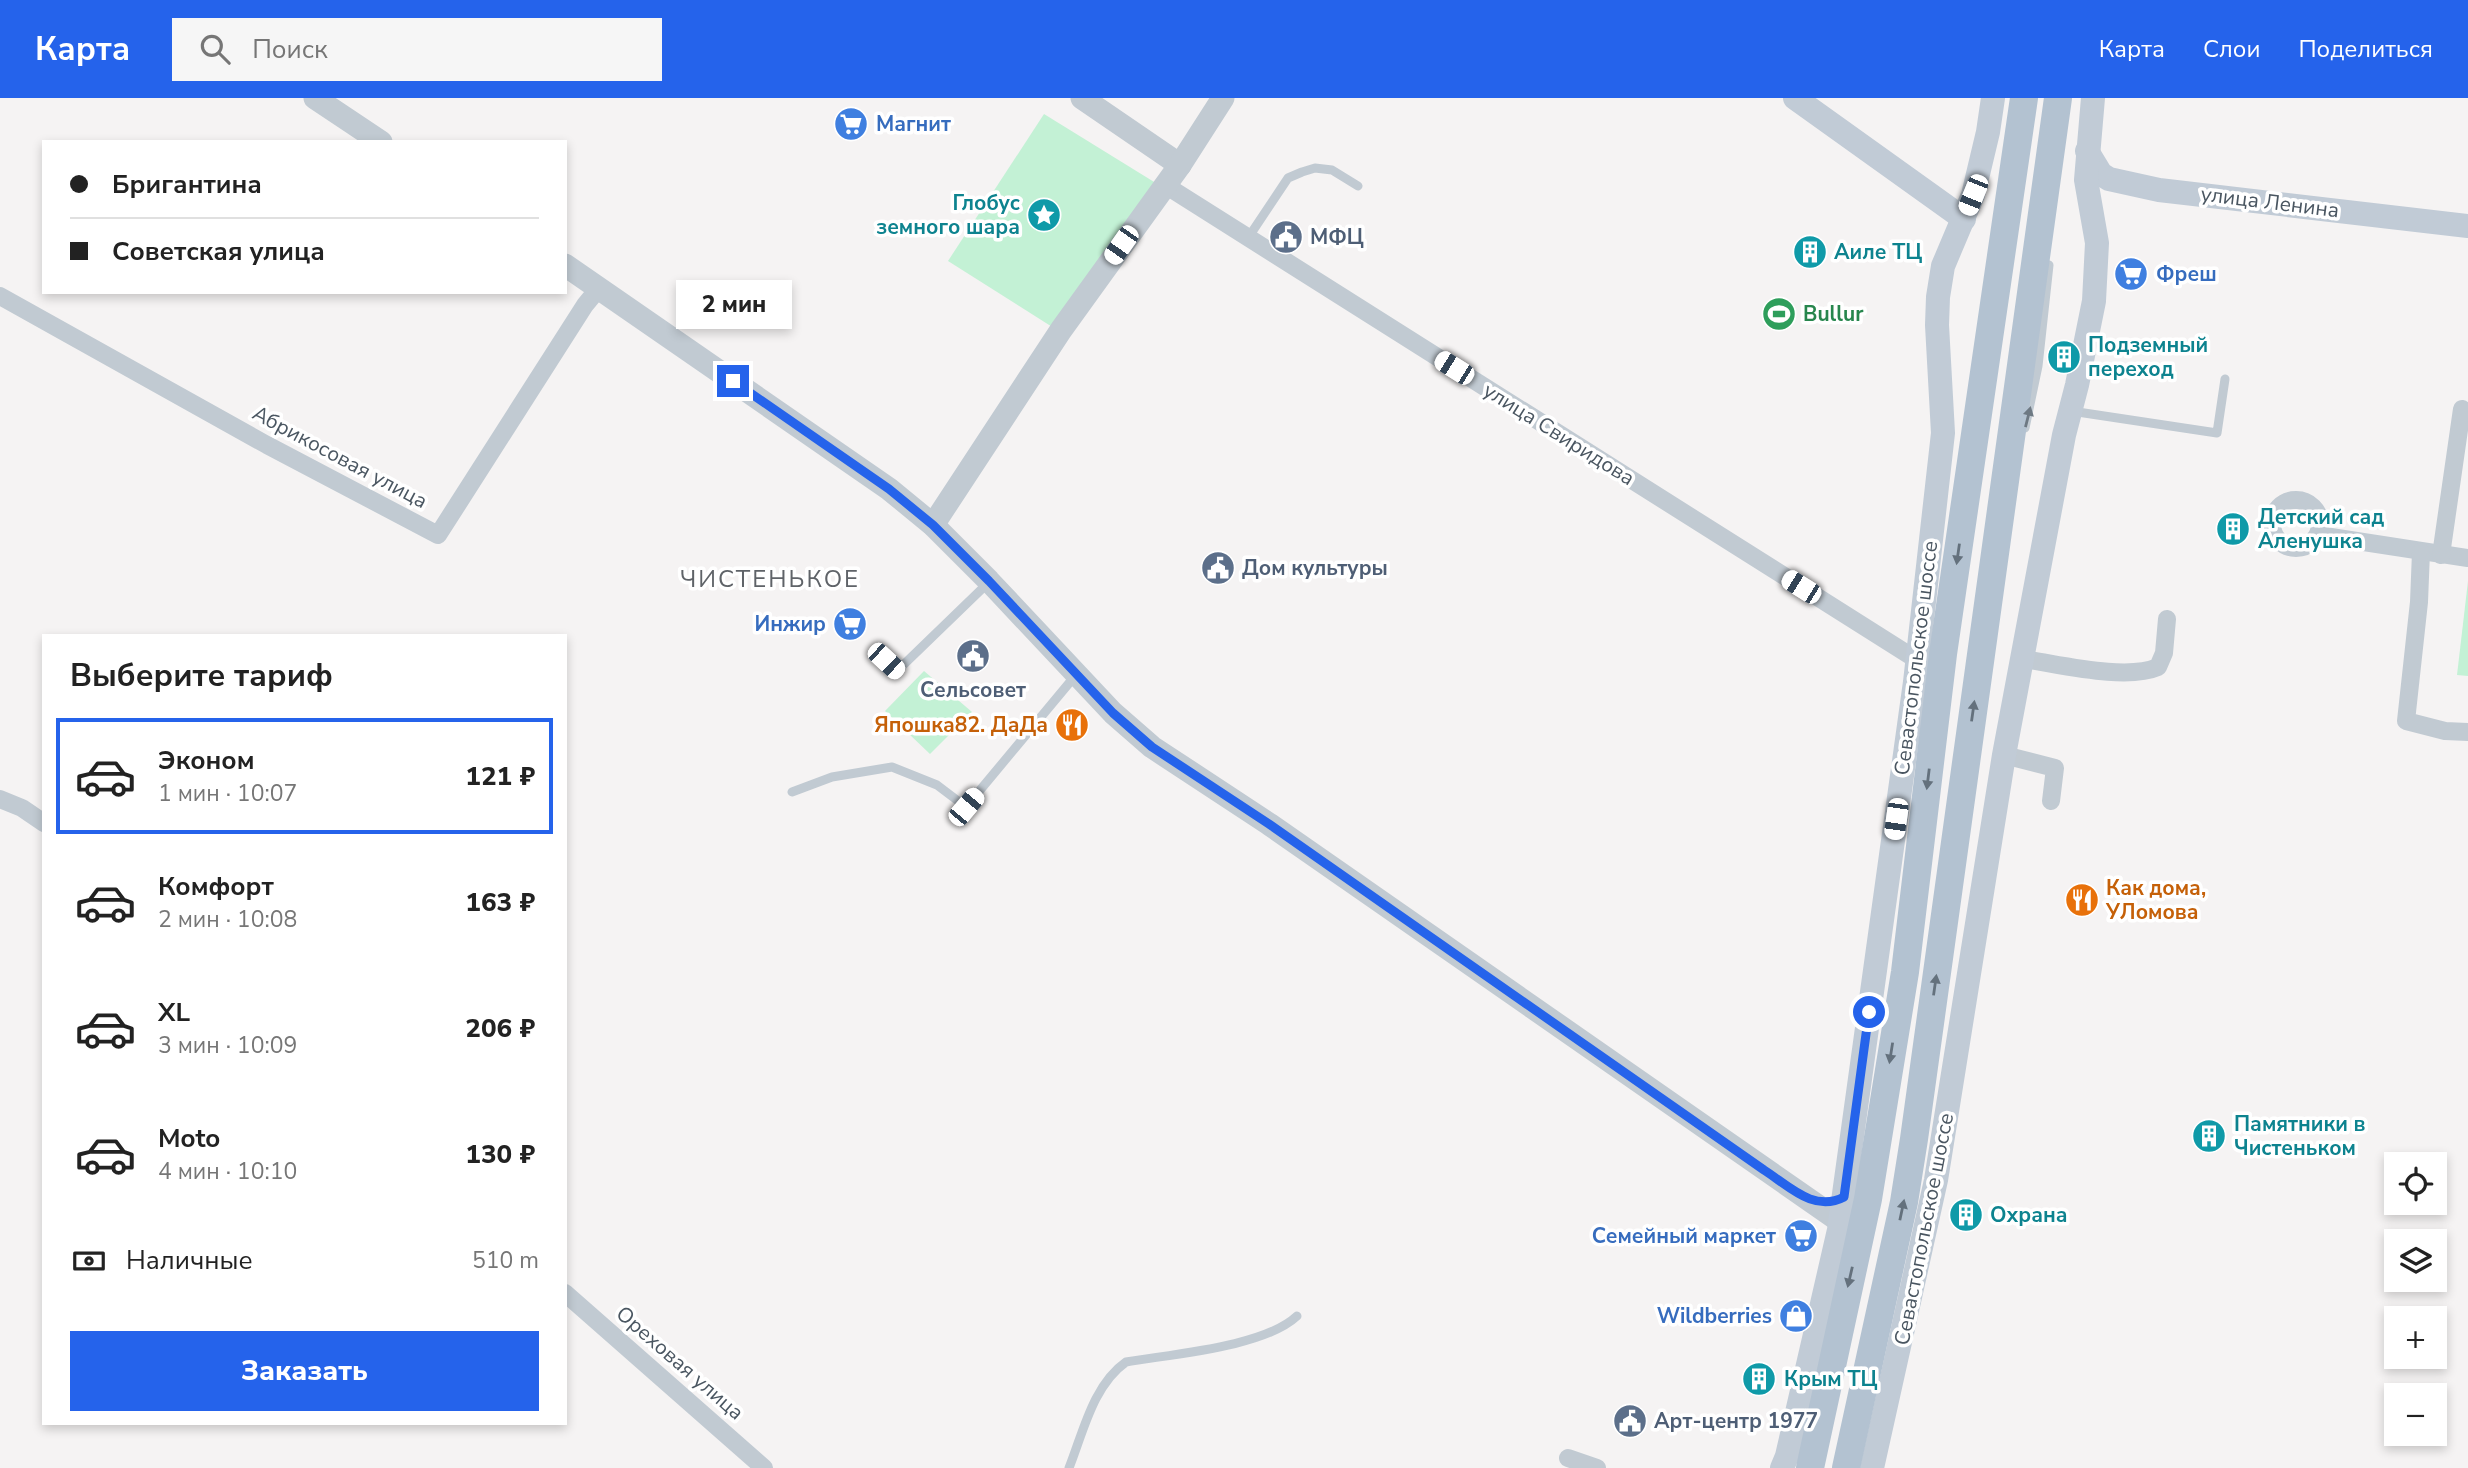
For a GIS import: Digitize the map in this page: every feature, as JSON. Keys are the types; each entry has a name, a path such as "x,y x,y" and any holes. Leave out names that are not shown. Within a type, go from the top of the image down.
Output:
{"main road":[{"path":"1795,98 1960,218"},
{"name":"Севастопольское шоссе","path":"1782,1468 1787,1456 1840,1222 1917,660 1943,433 1937,297 1943,266 1960,218 1973,195 1993,98"},
{"path":"1810,1468 1868,1199 1905,972 1943,654 2023,98"},
{"path":"1846,1468 1904,1202 1914,1139 2059,98"},
{"name":"Севастопольское шоссе","path":"1872,1468 1938,1168 2004,755 2040,559 2094,301 2096,229 2086,180 2093,98"},
{"name":"улица Ленина","path":"2087,151 2101,174 2132,185 2468,226"},
{"path":"2086,180 2132,185"},
{"path":"2096,229 2105,206 2132,185"}],"street":[{"path":"315,98 378,140"},
{"path":"1082,98 1171,159 1185,198"},
{"path":"953,545 945,531 944,515 948,504 1061,330 1158,194 1171,159 1195,142 1223,98"},
{"name":"улица Свиридова","path":"1158,194 1185,198 1917,660"},
{"path":"567,266 889,489 925,518 989,581 1113,713 1152,747 1269,824 1840,1222"},
{"name":"Абрикосовая улица","path":"0,296 267,445 438,535 585,305 599,288"},
{"path":"2441,555 2462,409"},
{"path":"925,518 948,504"},
{"path":"2318,535 2468,558"},
{"path":"2421,552 2419,602 2406,720 2445,731 2468,732"},
{"path":"2023,659 2124,673 2146,672 2158,667 2164,653 2167,619"},
{"path":"2004,755 2056,768 2051,801"},
{"path":"0,799 22,808 42,822"},
{"path":"1813,1202 1831,1203 1844,1197"},
{"path":"1813,1202 1826,1222 1835,1250"},
{"name":"Ореховая улица","path":"567,1295 764,1468"},
{"path":"1568,1458 1597,1468"}],"lane":[{"path":"2006,152 2023,98"},
{"path":"2054,199 2059,98"},
{"path":"1248,237 1288,178 1315,168 1332,170 1358,186"},
{"path":"1965,507 1967,423 1996,217"},
{"path":"2024,434 2038,366 2049,258"},
{"path":"2070,410 2217,433 2225,379"},
{"path":"2001,506 2020,448"},
{"path":"886,661 897,671 989,581"},
{"path":"792,792 832,776 892,767 937,785 966,807 1076,675"},
{"path":"1069,1468 1101,1389 1115,1369 1126,1362 1261,1337 1289,1324 1297,1316"}],"green space":[{"path":"1044,114 1159,185 1057,330 948,261"},
{"path":"2468,581 2468,676 2457,675"},
{"path":"924,671 972,712 930,754 885,711"}],"place":[{"name":"Магнит","path":"851,124"},
{"name":"Глобус земного шара","path":"1044,215"},
{"name":"МФЦ","path":"1286,237"},
{"name":"Аиле ТЦ","path":"1810,252"},
{"name":"Фреш","path":"2131,274"},
{"name":"Bullur","path":"1779,314"},
{"name":"Подземный переход","path":"2064,357"},
{"name":"Детский сад Аленушка","path":"2233,529"},
{"name":"Дом культуры","path":"1218,568"},
{"name":"Инжир","path":"850,624"},
{"name":"Сельсовет","path":"973,656"},
{"name":"Япошка82. ДаДа","path":"1072,725"},
{"name":"Как дома, УЛомова","path":"2082,900"},
{"name":"Памятники в Чистеньком","path":"2209,1136"},
{"name":"Охрана","path":"1966,1215"},
{"name":"Семейный маркет","path":"1801,1236"},
{"name":"Wildberries","path":"1796,1316"},
{"name":"Крым ТЦ","path":"1759,1379"},
{"name":"Арт-центр 1977","path":"1630,1421"}],"district":[{"name":"ЧИСТЕНЬКОЕ","path":"770,579"}],"route":[{"path":"733,381 889,489 933,525 1113,713 1152,747 1269,824 1813,1202 1831,1203 1844,1197 1869,1012"}]}
